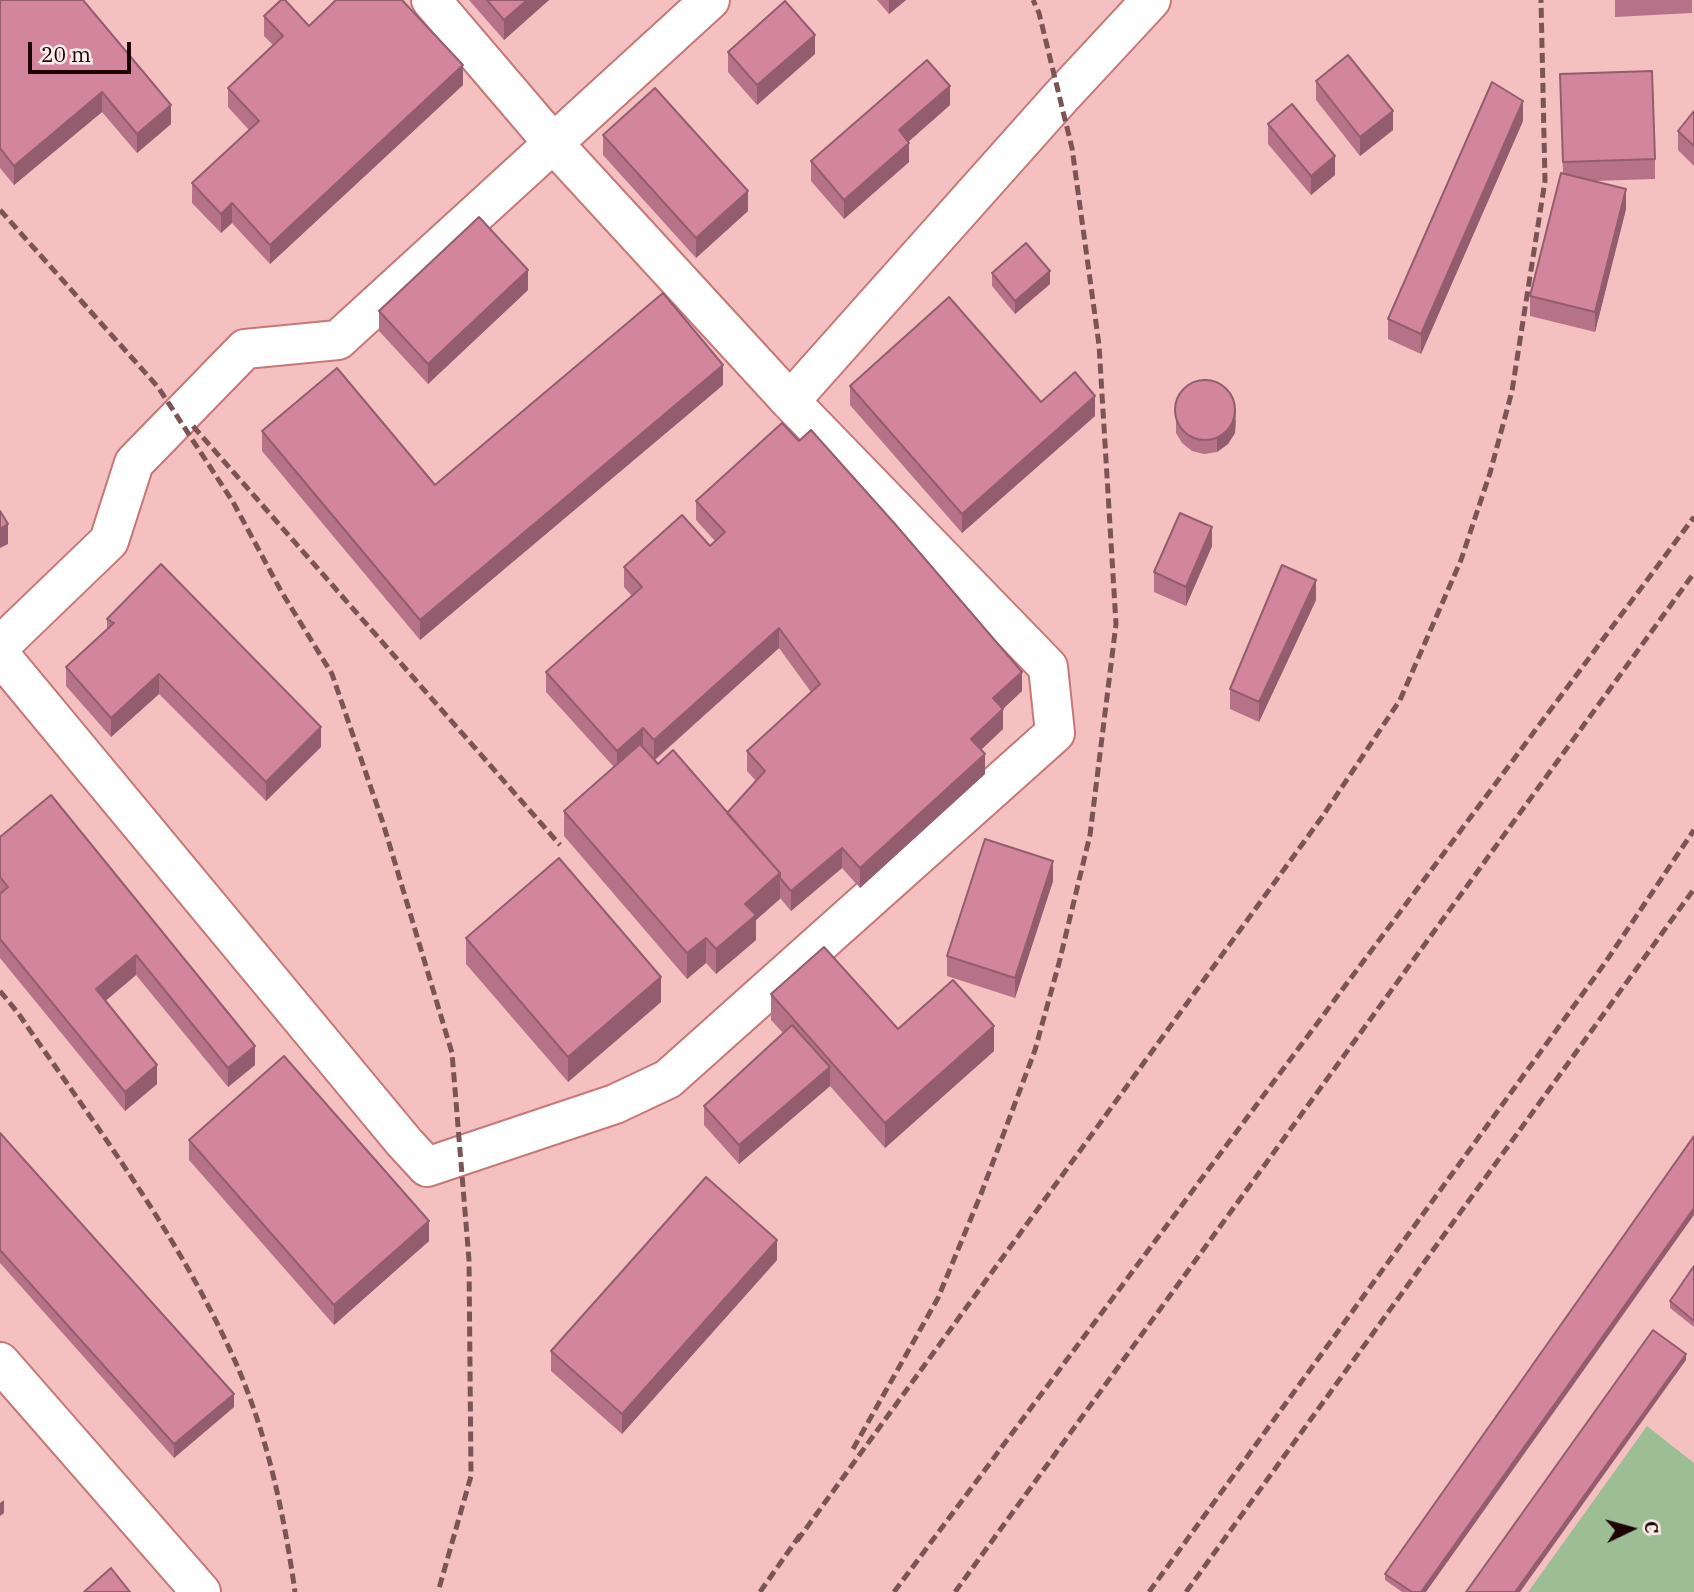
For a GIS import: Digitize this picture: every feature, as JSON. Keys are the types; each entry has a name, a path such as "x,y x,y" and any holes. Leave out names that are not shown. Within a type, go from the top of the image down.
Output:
{"street":[{"path":"0,655 395,1132 427,1167 615,1104 668,1079 1055,733 1048,667 790,401 553,143 431,0"},
{"path":"0,646 109,541 134,463 245,349 338,340 710,0"},
{"path":"790,401 1151,0"},
{"path":"0,1362 201,1592"}],"green space":[{"path":"1647,1426 1694,1463 1694,1592 1528,1592"}],"building":[{"path":"0,0 83,0 171,105 137,134 102,92 14,166 0,148"},
{"path":"281,0 285,0 309,26 336,0 402,0 463,65 270,245 232,203 221,214 192,183 259,121 228,88 283,36 264,16"},
{"path":"487,0 527,0 504,20"},
{"path":"785,1 815,35 757,85 728,52"},
{"path":"1348,55 1393,111 1360,137 1316,81"},
{"path":"927,60 950,86 899,130 909,143 844,200 811,161"},
{"path":"1652,71 1655,159 1563,162 1560,74"},
{"path":"1492,82 1523,101 1421,334 1388,319"},
{"path":"655,88 748,191 696,238 603,135"},
{"path":"1292,104 1335,156 1311,176 1268,124"},
{"path":"1694,111 1694,146 1678,131"},
{"path":"1561,173 1626,189 1595,312 1530,296"},
{"path":"479,217 528,270 428,364 379,311"},
{"path":"1026,243 1050,271 1015,301 992,273"},
{"path":"663,293 723,365 420,620 262,431 337,368 435,485"},
{"path":"949,297 1041,402 1075,372 1095,396 962,514 850,386"},
{"path":"1199,380 1211,380 1230,393 1235,410 1233,422 1222,435 1211,440 1199,440 1180,427 1175,416 1175,404 1188,385"},
{"path":"782,423 799,441 811,430 1022,672 993,698 1003,709 971,739 985,754 860,868 842,848 791,891 780,878 780,873 727,813 765,771 747,751 820,684 779,628 654,740 643,728 617,751 546,672 642,587 624,567 682,515 710,546 725,532 696,501"},
{"path":"0,511 8,524 0,529"},
{"path":"1180,513 1212,527 1186,587 1154,572"},
{"path":"161,564 321,727 266,782 159,674 111,718 66,667 114,623 107,619"},
{"path":"1282,565 1316,580 1259,702 1230,689"},
{"path":"640,744 658,764 673,750 780,873 745,904 756,915 716,949 706,938 687,953 564,811"},
{"path":"51,795 255,1046 228,1068 136,955 96,989 157,1065 125,1092 0,939 0,894 8,887 0,877 0,837"},
{"path":"985,839 1053,861 1015,978 947,956"},
{"path":"559,858 661,977 568,1057 466,938"},
{"path":"824,947 898,1029 953,980 994,1026 885,1123 771,994"},
{"path":"792,1025 830,1067 739,1145 704,1106"},
{"path":"284,1056 429,1221 334,1305 189,1140"},
{"path":"0,1133 234,1394 174,1444 0,1250"},
{"path":"1694,1136 1694,1208 1421,1592 1412,1592 1385,1574"},
{"path":"706,1177 777,1240 622,1414 551,1351"},
{"path":"1694,1266 1694,1321 1670,1301"},
{"path":"1653,1330 1686,1354 1515,1592 1466,1592"},
{"path":"111,1568 130,1592 84,1592"}],"railway":[{"path":"853,1449 938,1298 981,1194 1035,1050 1090,835 1116,624 1099,345 1072,148 1039,13 1033,0"},
{"path":"797,1541 1322,817 1400,700 1461,560 1490,473 1512,391 1545,181 1541,0"},
{"path":"0,210 158,387 233,502 281,591 332,674 383,823 452,1053 469,1260 471,1476 438,1592"},
{"path":"193,426 560,845"},
{"path":"894,1592 1694,517"},
{"path":"955,1592 1694,573"},
{"path":"1149,1592 1605,963 1694,830"},
{"path":"1186,1592 1694,889"},
{"path":"0,991 106,1139 162,1225 213,1314 246,1388 265,1445 280,1504 295,1592"},
{"path":"760,1592 802,1532"}]}
